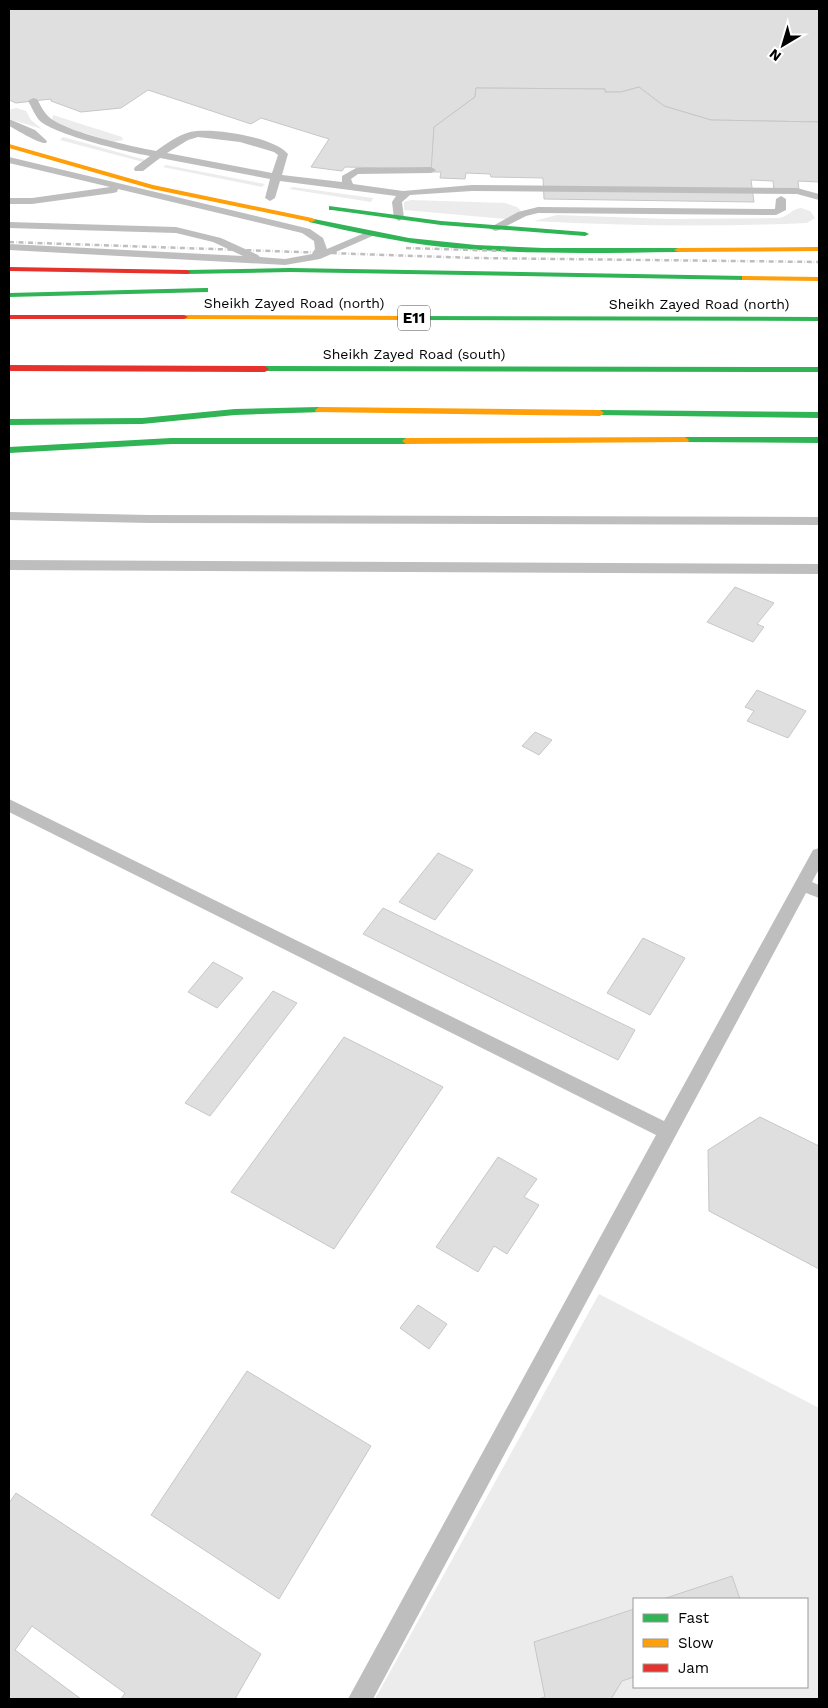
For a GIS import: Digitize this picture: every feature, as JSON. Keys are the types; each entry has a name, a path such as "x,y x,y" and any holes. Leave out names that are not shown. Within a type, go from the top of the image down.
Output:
{"main road":[{"path":"9,131 46,143"},
{"path":"9,146 152,187 371,234 450,245 543,251 819,249"},
{"path":"135,168 155,173"},
{"path":"318,206 400,218 495,228 593,234 556,238 523,238 403,227 386,229 371,234"},
{"path":"9,262 168,272"},
{"path":"9,269 168,272 290,270 819,279"},
{"path":"9,280 115,279 233,283"},
{"path":"9,295 219,290"},
{"name":"Sheikh Zayed Road (north)","path":"9,317 819,319"},
{"name":"Sheikh Zayed Road (south)","path":"9,368 819,370"},
{"path":"9,422 121,422 286,410 819,415"},
{"path":"9,414 582,425"},
{"path":"62,436 171,441 819,440"},
{"path":"9,450 171,441"}],"lane":[{"path":"33,101 43,118 56,127 126,147 404,194 486,188 788,191 804,192 818,197"},
{"path":"9,122 32,132 46,143"},
{"path":"135,168 190,135 212,134 270,146 281,150 283,154 270,198"},
{"path":"9,160 306,231 319,240 320,249 316,257"},
{"path":"350,186 346,181 348,176 361,170 431,170"},
{"path":"9,201 32,201 106,191 132,190"},
{"path":"456,191 478,196 781,199 818,197"},
{"path":"400,218 397,202 404,194"},
{"path":"495,228 522,214 538,210 776,212 781,210 781,199"},
{"path":"9,225 182,231 217,240 263,262"},
{"path":"9,247 285,262 316,257 371,234"},
{"path":"9,516 149,519 819,521"},
{"path":"9,565 819,569"},
{"path":"9,805 668,1132"},
{"path":"360,1699 668,1132 811,888 819,854"}],"shaded area":[{"path":"16,108 26,111 31,120 42,129 9,119 9,110"},
{"path":"53,115 122,137 123,140 113,142 59,125 52,121"},
{"path":"63,137 146,160 143,162 60,140"},
{"path":"166,165 265,184 262,187 163,167"},
{"path":"293,187 373,198 371,202 289,189"},
{"path":"411,200 505,203 517,207 523,213 506,219 404,210 404,202"},
{"path":"801,208 810,211 815,218 807,223 705,225 636,225 534,221 557,215 669,219 778,218"},
{"path":"599,1294 819,1408 819,1699 611,1699 622,1681 633,1677 633,1688 808,1688 808,1598 740,1598 732,1576 666,1598 633,1598 633,1609 534,1642 545,1697 538,1699 375,1699"}],"building":[{"path":"9,9 819,9 819,122 711,120 664,106 639,87 621,92 605,92 605,89 476,88 475,97 434,127 432,169 345,167 342,171 311,167 329,139 261,118 251,124 148,90 121,108 81,112 51,101 51,99 16,103 9,100"},
{"path":"639,87 664,106 711,120 819,122 819,182 798,181 799,190 774,190 773,181 751,180 754,202 544,199 543,178 491,177 490,174 466,173 465,179 440,178 441,172 431,172 434,127 475,97 476,88 605,89 605,92 621,92"},
{"path":"735,587 774,603 757,624 764,627 753,642 707,622"},
{"path":"757,690 806,711 788,738 747,721 754,711 745,707"},
{"path":"535,732 552,740 539,755 522,746"},
{"path":"438,853 473,870 435,920 399,902"},
{"path":"383,908 635,1030 618,1060 363,934"},
{"path":"643,938 685,958 650,1015 607,993"},
{"path":"213,962 243,978 217,1008 188,992"},
{"path":"273,991 297,1003 210,1116 185,1103"},
{"path":"344,1037 443,1087 334,1249 231,1192"},
{"path":"760,1117 819,1146 819,1269 709,1211 708,1150"},
{"path":"498,1157 537,1179 524,1197 539,1205 507,1254 494,1246 478,1272 436,1247"},
{"path":"418,1305 447,1324 429,1349 400,1328"},
{"path":"247,1371 371,1446 279,1599 151,1515"},
{"path":"16,1493 261,1654 235,1699 121,1699 125,1693 32,1626 15,1650 81,1699 9,1699 9,1503"},
{"path":"732,1576 740,1598 666,1598"},
{"path":"633,1609 633,1677 622,1681 611,1699 538,1699 545,1697 534,1642"}],"railway":[{"path":"9,242 474,258 819,262"},
{"path":"406,248 506,251"}],"traffic: fast":[{"path":"332,208 441,223 585,234"},
{"path":"312,220 397,238 476,248 544,251 678,250"},
{"path":"187,272 290,270 745,278"},
{"path":"9,295 205,290"},
{"path":"407,318 819,319"},
{"path":"265,369 819,370"},
{"path":"9,422 142,421 235,412 319,410"},
{"path":"600,413 819,415"},
{"path":"685,440 819,440"},
{"path":"9,450 171,441 406,441"}],"traffic: slow":[{"path":"9,146 152,187 312,220"},
{"path":"678,250 819,249"},
{"path":"745,278 819,279"},
{"path":"184,317 407,318"},
{"path":"319,410 600,413"},
{"path":"406,441 685,440"}],"traffic: jam":[{"path":"9,269 187,272"},
{"path":"9,317 184,317"},
{"path":"9,368 265,369"}]}
